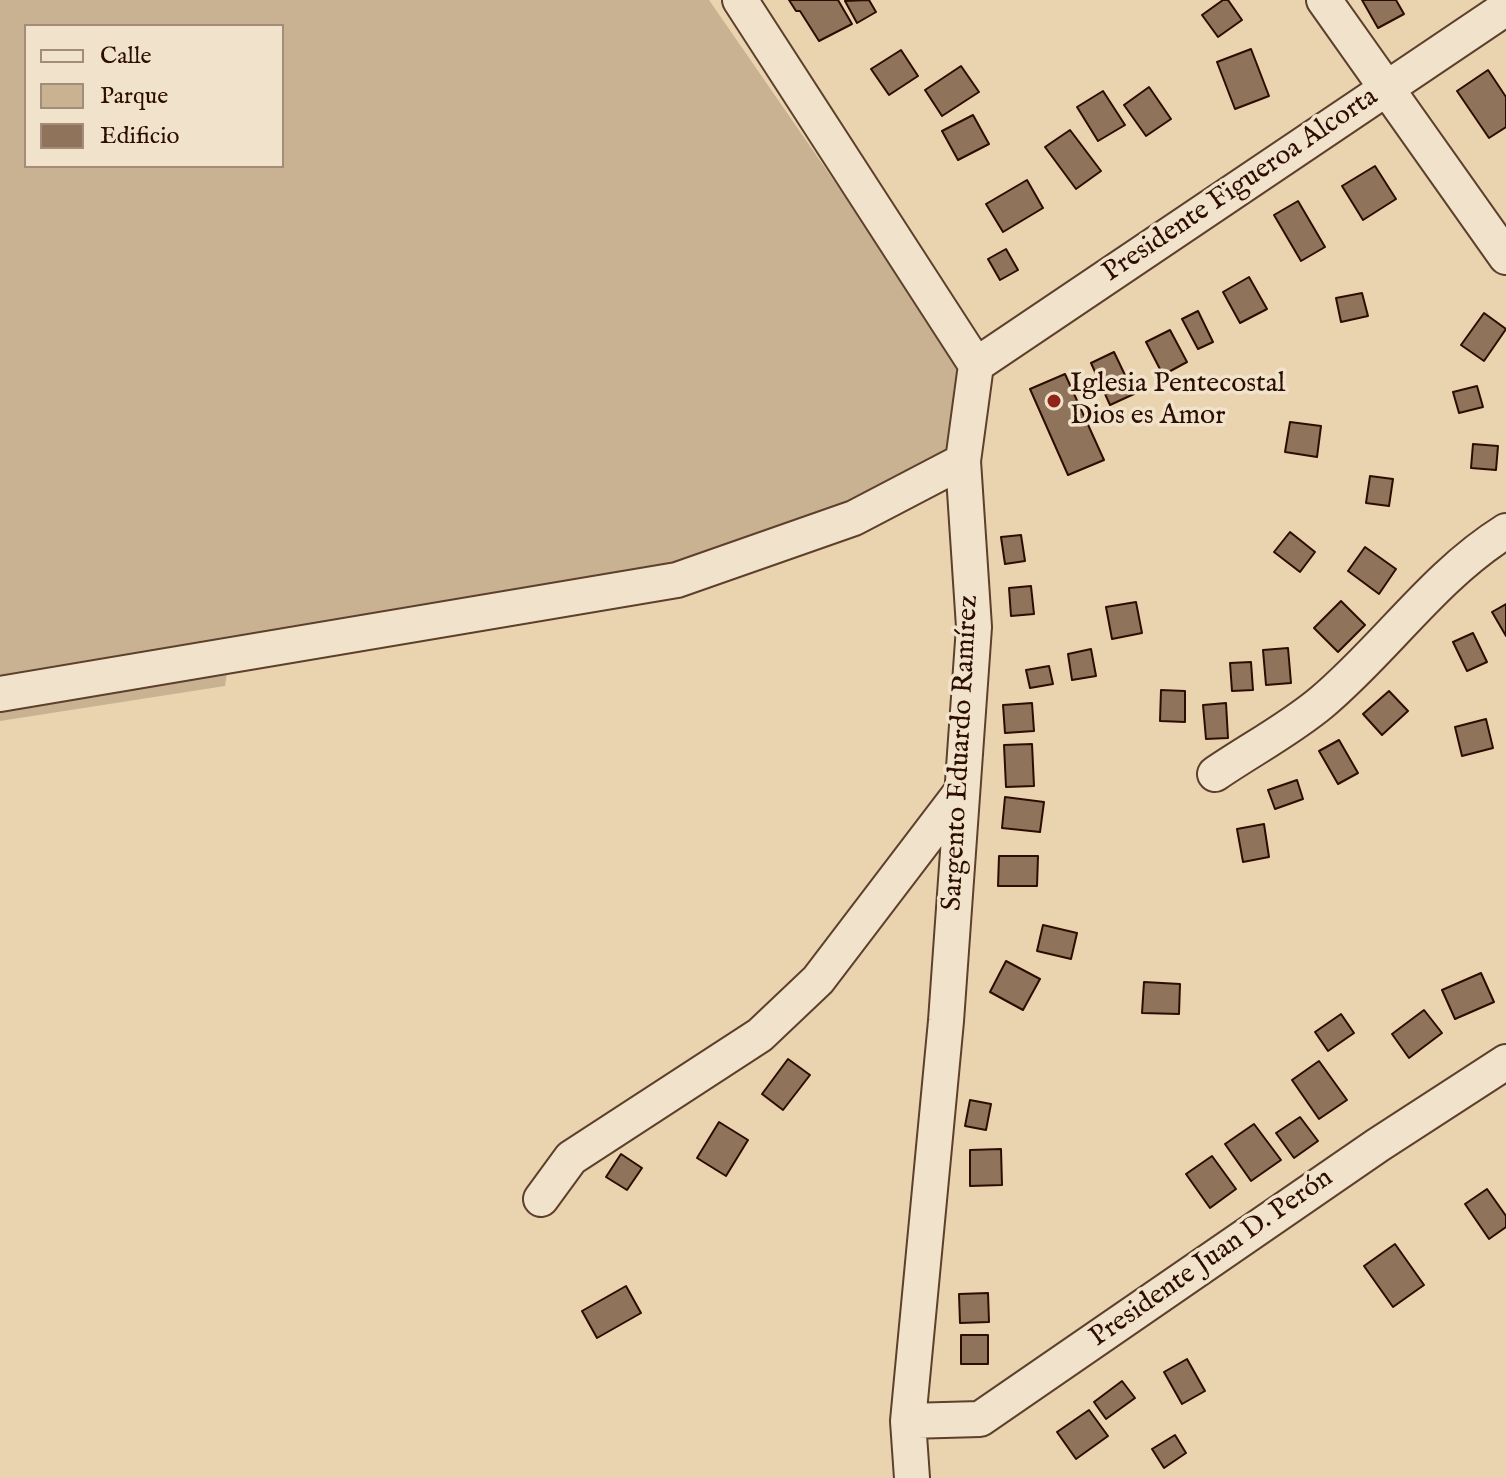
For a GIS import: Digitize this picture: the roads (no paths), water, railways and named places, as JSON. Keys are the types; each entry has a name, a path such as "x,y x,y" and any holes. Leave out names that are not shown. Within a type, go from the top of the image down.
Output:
{"street":[{"path":"740,0 976,365"},
{"path":"1324,0 1389,87 1506,257"},
{"name":"Presidente Figueroa Alcorta","path":"976,365 1506,8"},
{"name":"Sargento Eduardo Ramírez","path":"912,1478 908,1421 946,1021 974,627 963,461 976,365"},
{"path":"0,694 677,580 854,518 963,461"},
{"path":"1215,774 1322,702 1404,618 1484,544 1506,531"},
{"path":"541,1199 571,1158 760,1035 818,980 962,791"},
{"name":"Presidente Juan D. Perón","path":"908,1421 980,1419 1365,1154 1506,1062"}],"place":[{"name":"Iglesia Pentecostal Dios es Amor","path":"1054,401"}]}
